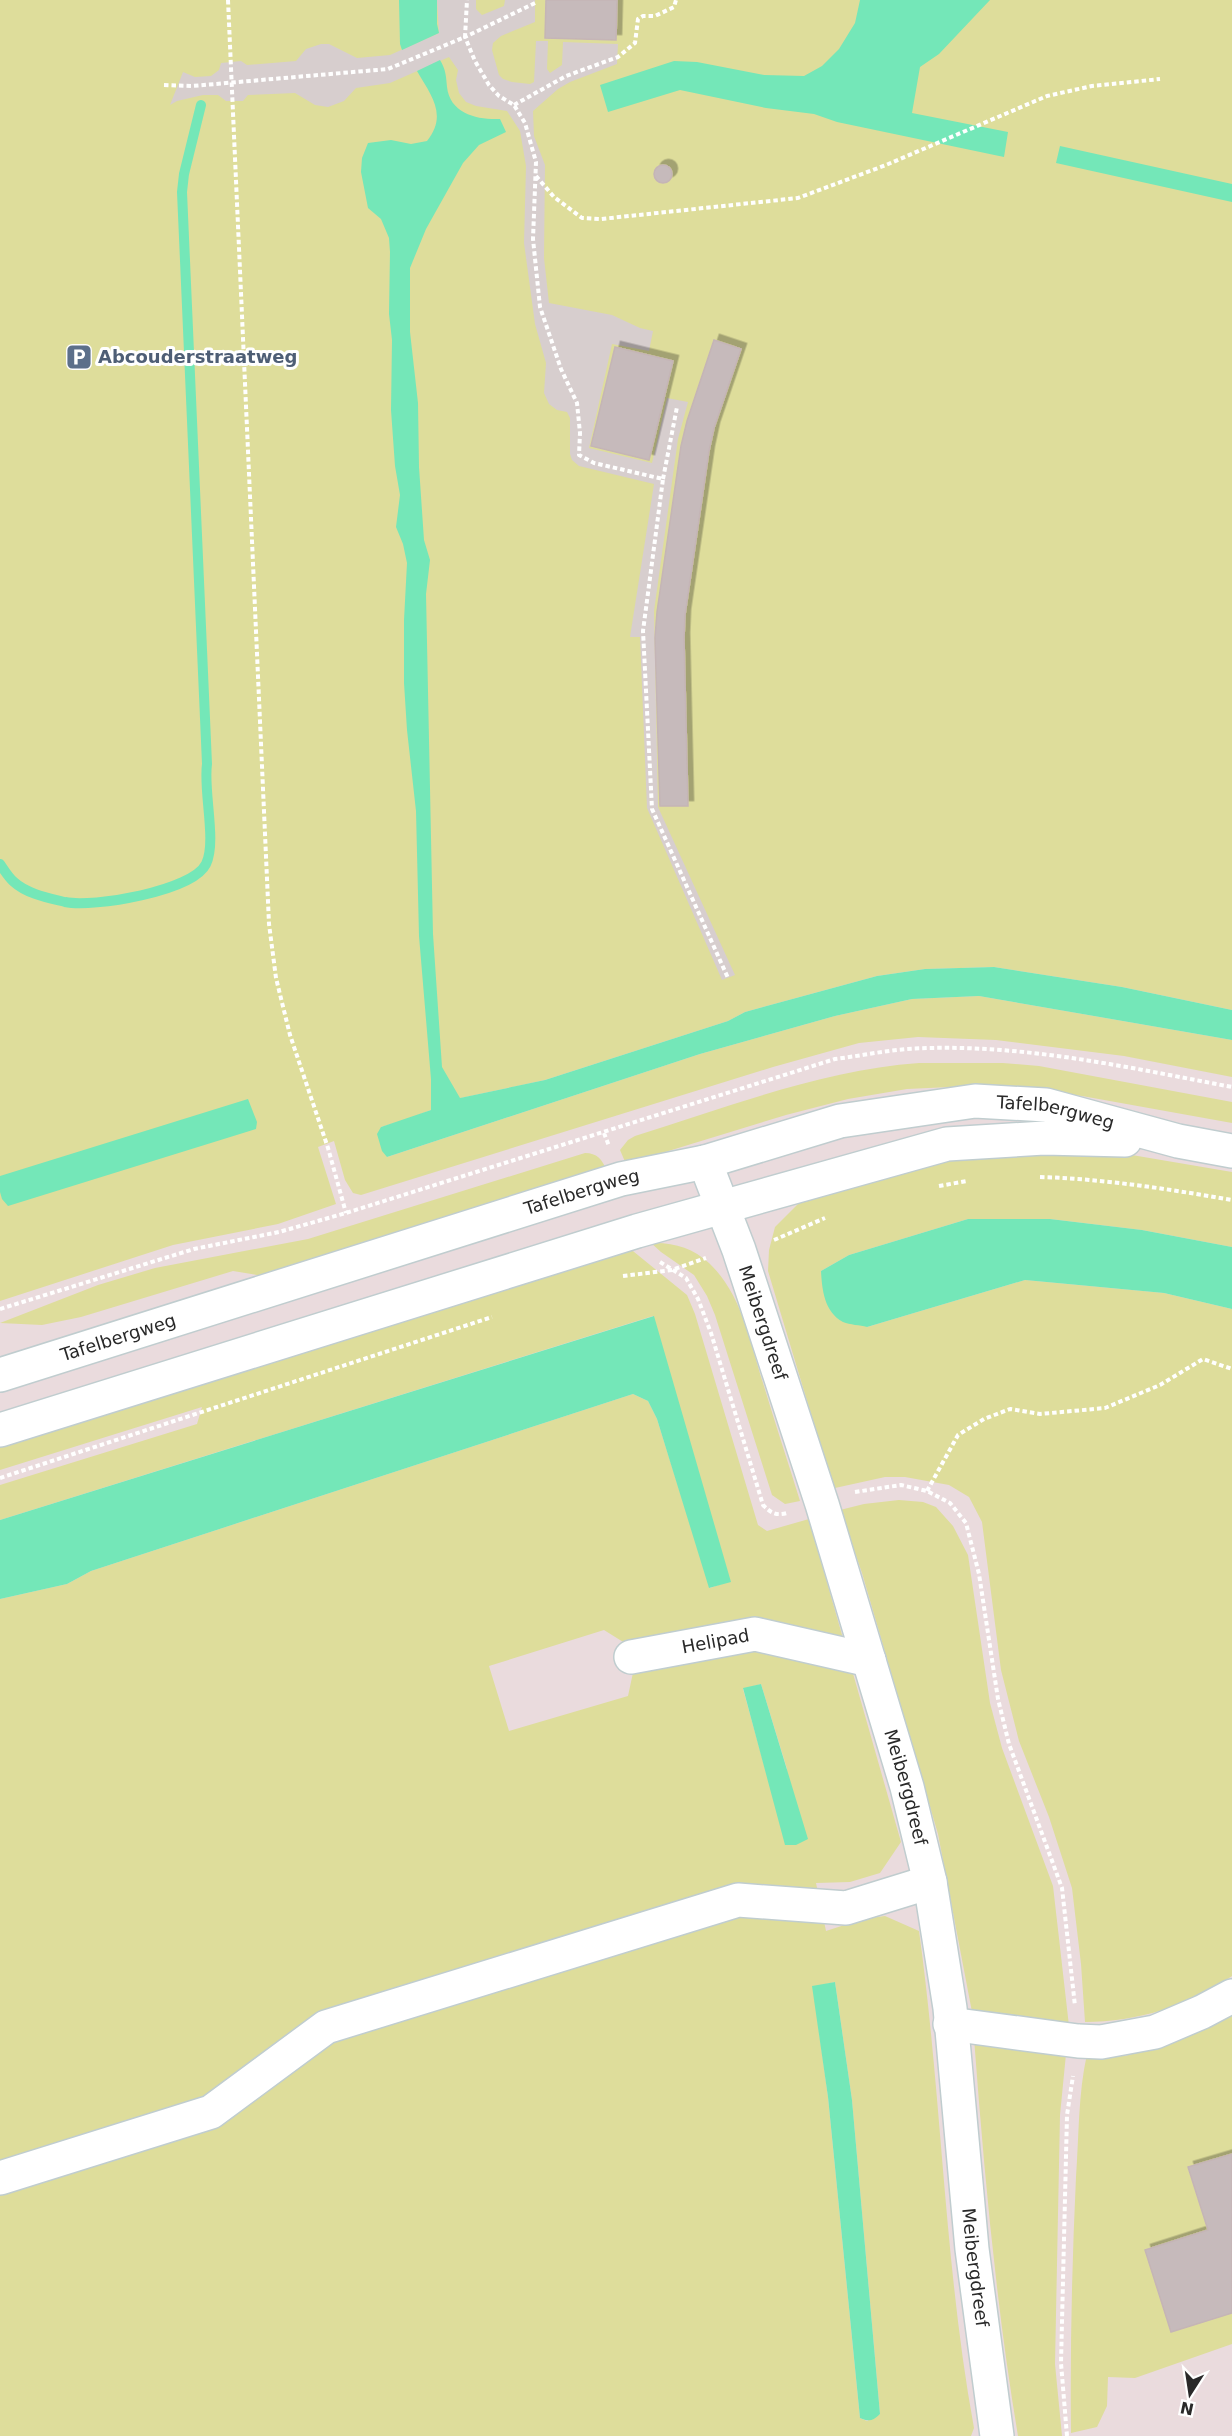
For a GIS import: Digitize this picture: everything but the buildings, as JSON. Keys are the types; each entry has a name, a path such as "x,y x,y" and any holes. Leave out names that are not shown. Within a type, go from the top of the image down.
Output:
{"street":[{"name":"Tafelbergweg","path":"0,1375 621,1179 705,1162 840,1121 975,1101 1046,1106 1178,1141 1232,1151"},
{"name":"Tafelbergweg","path":"0,1430 722,1206 947,1144 1044,1138 1178,1141"},
{"name":"Meibergdreef","path":"705,1162 739,1250 822,1504 907,1787 930,1882 950,2008 972,2249 997,2436"},
{"name":"Helipad","path":"631,1657 755,1634 868,1660"},
{"path":"0,2178 211,2112 326,2027 738,1899 846,1908 930,1882"},
{"path":"950,2024 1101,2042 1155,2032 1232,1996"}],"path":[{"path":"228,0 269,924 276,978 290,1035 328,1148 346,1213"},
{"path":"467,0 465,37 475,61 489,85 499,96 514,105 525,123 536,162 533,239 540,306 561,369 576,403 580,433 579,455 594,463 663,479"},
{"path":"514,105 566,76 621,55 635,43 638,19 643,16 655,16 674,7 676,0"},
{"path":"164,85 177,87 388,69 465,37 535,3"},
{"path":"536,175 554,197 582,218 592,219 798,198 886,165 1047,96 1092,86 1160,79"},
{"path":"677,407 663,479 643,631 652,809 728,978"},
{"path":"1029,1177 1091,1178 1232,1200"},
{"path":"929,1188 970,1180"},
{"path":"614,1277 672,1270 771,1242 828,1217"},
{"path":"672,1270 686,1278 698,1299 711,1333 763,1505 771,1513 780,1515 822,1504 851,1493 901,1485 927,1491 950,1503 966,1523 979,1574 998,1699 1006,1733 1062,1888 1078,2041 1067,2115 1061,2363 1067,2436"},
{"path":"0,1478 501,1314"},
{"path":"927,1491 958,1435 984,1419 1010,1409 1040,1414 1105,1408 1160,1385 1203,1359 1232,1369"}],"shaded area":[{"path":"0,0 1232,0 1232,1010 1122,987 994,967 925,969 877,976 745,1012 728,1021 545,1080 461,1098 381,1127 387,1157 700,1054 835,1016 912,999 979,996 1232,1040 1232,1077 1124,1056 996,1040 918,1037 859,1043 773,1067 361,1195 353,1193 345,1180 334,1141 318,1147 336,1204 278,1224 173,1245 0,1301"},
{"path":"399,0 437,0 439,33 402,50"},
{"path":"437,0 476,0 476,9 482,15 504,6 505,0 535,0 535,22 501,36 493,43 492,50 499,75 512,82 530,84 534,82 536,41 548,41 547,69 550,73 562,65 563,42 618,44 617,64 570,82 558,89 533,111 534,136 545,165 544,258 549,303 612,315 640,328 653,331 649,351 612,344 589,448 652,463 667,398 688,402 678,439 654,611 658,807 735,975 722,980 647,808 640,637 630,637 654,484 579,466 572,460 570,454 570,418 567,412 557,410 549,404 544,393 546,363 535,324 524,243 526,166 520,131 507,111 466,102 459,93 456,80 458,70 449,57 390,83 356,88 344,101 328,107 315,105 295,93 248,95 243,101 226,101 218,95 203,95 170,105 183,72 195,77 211,76 219,70 221,63 241,61 247,65 296,61 306,49 321,44 329,44 357,58 390,55 439,33"},
{"path":"860,0 990,0 939,54 920,67 912,113 1008,132 1004,157 837,122 814,114 766,108 680,90 608,112 600,85 674,61 697,62 764,75 804,76 822,66 839,49 855,23"},
{"path":"440,60 445,70 449,96 453,104 466,114 500,119 506,132 479,145 463,163 426,229 410,268 410,332 418,403 419,467 424,540 430,560 426,594 433,934 442,1067 460,1098 545,1080 728,1021 745,1012 877,976 925,969 994,967 1122,987 1232,1010 1232,1040 979,996 912,999 835,1016 700,1054 387,1157 382,1151 377,1134 381,1127 431,1110 431,1079 419,936 416,811 404,683 407,563 396,527 400,495 395,466 391,410 392,340 389,314 389,238 381,219 368,208 361,172 362,158 368,143 391,140 411,144 427,141 433,132 437,114 432,97 417,71"},
{"path":"1060,146 1232,184 1232,202 1056,163"},
{"path":"919,1063 1003,1063 1039,1066 1232,1102 1232,1123 1082,1096 993,1085 907,1089 848,1099 786,1115 626,1164 620,1150 628,1140 635,1136 776,1091 847,1073"},
{"path":"248,1099 257,1122 256,1129 8,1206 2,1199 0,1176"},
{"path":"967,1152 1126,1154 1232,1172 1232,1247 1142,1230 1050,1219 968,1219 849,1255 821,1271 867,1327 1025,1280 1164,1293 1232,1309 1232,1976 1180,2004 1124,2019 1085,2022 1072,1888 1049,1817 1019,1741 1001,1670 982,1522 969,1497 949,1485 905,1477 885,1477 835,1488 768,1271 769,1250 775,1227 800,1202"},
{"path":"585,1153 599,1158 607,1171 263,1276 233,1271 81,1317 42,1325 0,1323 98,1285 155,1268 308,1239"},
{"path":"968,1219 1050,1219 1142,1230 1232,1247 1232,1309 1164,1293 1025,1280 867,1327 843,1322 828,1306 823,1292 821,1271 849,1255"},
{"path":"651,1243 675,1245 696,1253 709,1263 730,1289 744,1319 800,1501 785,1504 772,1495 707,1296 694,1275"},
{"path":"628,1247 687,1295 695,1314 758,1525 767,1531 809,1519 901,1842 880,1873 850,1882 816,1883 826,1931 863,1919 885,1916 919,1931 933,2055 949,2242 974,2428 971,2436 0,2436 0,1599 67,1584 91,1571 633,1394 648,1401 657,1419 710,1588 730,1581 653,1316 0,1520 0,1485 197,1424 202,1407 0,1470 0,1441","holes":["604,1630 628,1645 634,1668 628,1696 509,1731 489,1666","761,1684 787,1769 766,1772 743,1689","835,1982 852,2100 880,2414 867,2421 860,2418 828,2097 813,1987"]},
{"path":"654,1316 731,1582 709,1588 657,1419 648,1401 633,1394 91,1571 67,1584 0,1599 0,1520"},
{"path":"899,1500 923,1502 936,1507 953,1526 968,1555 990,1703 1002,1748 1053,1886 1069,2026 972,2012 938,1834 862,1573 840,1510 864,1504"},
{"path":"761,1684 808,1839 796,1845 785,1845 743,1688"},
{"path":"835,1982 852,2100 880,2414 868,2420 860,2418 828,2097 812,1986"},
{"path":"1232,2014 1232,2154 1188,2168 1208,2230 1145,2250 1171,2331 1232,2313 1232,2344 1135,2378 1108,2377 1107,2406 1097,2427 1071,2433 1075,2209 1080,2100 1087,2054 1125,2056 1161,2045"},
{"path":"974,2038 1066,2054 1060,2115 1055,2364 1062,2436 1018,2436 991,2238"}],"waterway":[{"path":"0,864 12,880 32,893 65,902 79,903 118,900 182,882 197,874 206,864 209,854 210,830 182,192 184,174 201,105"}],"place":[{"name":"Abcouderstraatweg","path":"79,357"}]}
